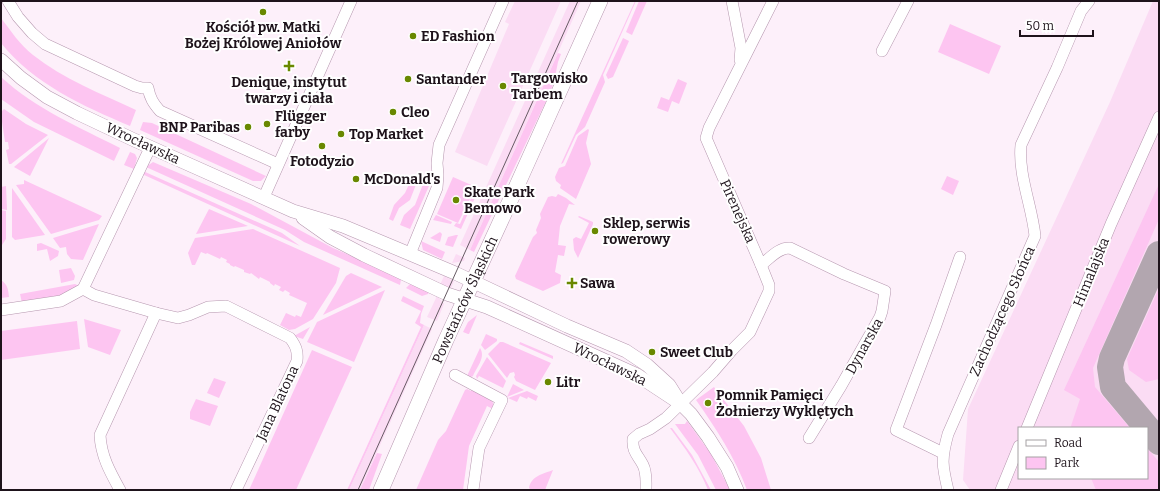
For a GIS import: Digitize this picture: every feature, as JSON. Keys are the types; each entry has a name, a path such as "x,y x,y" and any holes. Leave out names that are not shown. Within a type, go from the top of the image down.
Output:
{"main road":[{"name":"Powstańców Śląskich","path":"381,490 472,282 600,1"}],"street":[{"path":"8,1 18,17 39,39 58,50 135,86 148,88 150,97 160,111 278,164"},
{"path":"264,197 351,1"},
{"path":"364,255 395,261 410,254 437,188 439,144 503,1"},
{"path":"732,1 741,48 740,65"},
{"name":"Pirenejska","path":"646,490 647,477 643,466 632,448 633,440 639,434 650,429 666,418 713,372 750,332 769,291 769,285 761,265 706,138 709,128 773,1"},
{"path":"882,51 908,1"},
{"name":"Zachodzącego Słońca","path":"948,490 942,468 943,453 948,434 1035,236 1034,221 1019,159 1020,145 1057,68 1081,10 1089,1"},
{"name":"Wrocławska","path":"1,60 21,78 48,97 77,113 150,148 293,211 343,226 410,254 567,326 626,351 647,365 669,384 681,404"},
{"name":"Himalajska","path":"1027,427 1111,224 1159,116"},
{"path":"1,310 61,301 83,290 150,148"},
{"name":"Wrocławska","path":"293,211 330,237 364,255 446,294 487,307 631,372 681,404"},
{"name":"Dynarska","path":"761,265 780,250 790,248 844,274 885,291 880,317 842,386 809,438"},
{"path":"943,453 896,430 960,257"},
{"name":"Jana Blatona","path":"83,290 94,295 178,318 189,316 208,307 226,306 290,338 296,345 298,354 297,361 236,490"},
{"path":"120,490 104,460 101,450 100,435 156,313"},
{"path":"455,375 502,400 479,448 473,490"},
{"path":"681,404 691,414 728,467 737,490"},
{"path":"1001,490 1018,448"}],"shaded area":[{"name":"Targowisko Tarbem","path":"515,1 561,1 487,166 455,152 509,24 505,22"},
{"path":"570,1 581,1 470,250 460,245"},
{"path":"1153,1 1159,1 1159,490 970,490 963,480 968,409 1110,102"},
{"path":"456,254 465,258 464,261 452,263"},
{"path":"444,276 454,281 451,289 440,285"},
{"path":"436,296 444,304 437,321 427,317"},
{"path":"424,325 432,329 360,490 349,490"}],"green space":[{"path":"635,1 603,75 605,82 585,127 576,135 563,163 561,164"},
{"path":"639,1 647,1 632,35 626,32"},
{"path":"1,18 24,47 45,64 83,86 136,110 130,126 77,102 44,82 28,70 14,58 1,43"},
{"path":"950,24 1001,46 989,74 938,52"},
{"path":"623,38 629,41 613,77 608,79 606,75"},
{"path":"558,53 561,54 554,82 548,97 474,252 470,250"},
{"path":"1,77 43,108 120,148 114,161 34,122 1,99"},
{"path":"678,79 687,83 679,104 672,101 668,112 657,108 661,97 669,100"},
{"path":"4,109 26,124 48,135 11,164 9,164 6,150 9,149 8,142 5,142 1,115 1,112"},
{"path":"143,122 152,123 266,176 261,181 253,181 140,130"},
{"path":"588,129 586,143 591,164 576,199 560,188 561,185 556,181 555,177 559,168 565,166 578,136"},
{"path":"49,138 30,176 14,167"},
{"path":"130,152 135,154 137,158 134,169 124,165"},
{"path":"153,162 251,204 333,248 400,277 400,285 304,242 285,230 146,167"},
{"path":"143,171 282,233 300,246 142,174"},
{"path":"428,171 430,179 429,186 410,229 400,225 404,215 415,205"},
{"path":"947,176 959,181 953,195 941,189"},
{"name":"Skate Park Bemowo","path":"453,177 476,187 458,223 437,214"},
{"path":"24,180 102,216 99,220 51,234 16,185 24,184"},
{"path":"411,180 417,182 410,200 399,208 393,221 389,219 394,205 405,193"},
{"path":"1159,184 1159,219 1093,368 1095,387 1129,427 1072,427 1080,399 1064,390"},
{"path":"6,186 7,210 1,209 1,187"},
{"path":"12,188 45,235 15,240 12,237"},
{"path":"475,189 478,191 461,229 454,226 456,223 460,224"},
{"path":"558,194 575,205 569,204 560,226 558,245 566,246 564,256 558,255 555,272 561,275 560,283 543,291 516,279 515,276 533,237 537,233 536,230 541,218 540,214 548,197 556,197"},
{"path":"209,209 248,226 196,234"},
{"path":"1,210 6,211 6,239 2,245"},
{"path":"436,215 452,222 451,224 433,220"},
{"path":"579,216 593,222 593,224 578,258 574,250 573,239 576,237 581,239 589,223 578,217"},
{"path":"99,224 83,260 71,259 67,254 66,247 60,248 53,238"},
{"path":"253,229 340,268 336,283 313,319 295,329 289,330 280,325 286,313 295,317 296,315 301,317 307,303 289,295 290,293 285,290 283,292 279,290 281,287 275,284 274,286 270,282 260,277 259,279 251,273 244,272 244,270 230,265 226,262 227,260 221,257 220,259 201,252 195,265 192,265 188,253 195,238"},
{"path":"440,232 442,234 440,242 430,238"},
{"path":"458,235 453,247 445,245 448,237"},
{"path":"421,241 445,252 442,259 423,250"},
{"path":"41,243 59,251 58,256 50,261 47,249 37,251 37,244"},
{"path":"71,268 75,276 74,280 61,283 59,270"},
{"path":"351,273 382,287 323,315 346,276"},
{"path":"1,280 7,287 9,297 1,298"},
{"path":"75,284 79,286 61,296 22,303 20,294"},
{"path":"410,284 429,292 428,294 422,296 406,288"},
{"path":"1159,288 1159,379 1146,382 1129,370 1127,359"},
{"path":"385,290 354,362 307,342 317,322"},
{"path":"403,296 424,306 420,323 424,325 349,490 347,490 421,327 415,323 421,311 401,301"},
{"path":"477,315 469,334 463,332 468,322"},
{"path":"84,319 121,330 110,355 88,347"},
{"path":"77,321 80,349 1,360 1,331"},
{"path":"310,327 303,339 294,336"},
{"path":"486,334 497,339 497,341 485,350 481,345"},
{"path":"500,342 551,363 535,390 516,381 514,372 510,373 507,378 488,354"},
{"path":"520,342 553,356 553,359 519,344"},
{"path":"480,348 482,355 480,362 473,376 467,376"},
{"path":"312,350 352,367 296,490 249,490"},
{"path":"487,357 506,381 503,388 479,376 477,379 476,376"},
{"path":"214,378 226,382 219,398 207,393"},
{"path":"513,384 524,390 507,397"},
{"path":"714,387 744,426 761,458 771,490 747,490 724,444 696,400"},
{"path":"467,389 471,391 472,389 491,399 493,409 487,406 469,446 463,490 416,490 438,440 446,431 465,390"},
{"path":"527,391 538,396 536,401 528,397 527,399 520,396 517,402 508,398"},
{"path":"196,399 218,406 210,426 190,419 190,412"},
{"path":"687,421 711,454 730,490 716,490 698,455 675,424 685,424"},
{"path":"670,428 672,428 692,455 711,490 708,490 696,466"},
{"path":"1148,449 1159,462 1159,490 1096,490 1091,479 1148,479"},
{"path":"377,453 382,454 369,490 360,490"},
{"path":"553,470 545,490 531,490 529,488 530,484 535,478"}],"taxiway":[{"path":"1146,427 1113,387 1110,367 1112,358 1159,254"},
{"path":"1148,429 1159,442"}],"tram line":[{"path":"358,490 578,1"}],"place":[{"name":"Kościół pw. Matki Bożej Królowej Aniołów","path":"263,12"},
{"name":"ED Fashion","path":"413,36"},
{"name":"Denique, instytut twarzy i ciała","path":"289,66"},
{"name":"Santander","path":"408,79"},
{"name":"Targowisko Tarbem","path":"503,86"},
{"name":"Cleo","path":"393,112"},
{"name":"Flügger farby","path":"267,124"},
{"name":"BNP Paribas","path":"248,127"},
{"name":"Top Market","path":"341,134"},
{"name":"Fotodyzio","path":"322,146"},
{"name":"McDonald's","path":"356,179"},
{"name":"Skate Park Bemowo","path":"456,200"},
{"name":"Sklep, serwis rowerowy","path":"595,231"},
{"name":"Sawa","path":"572,283"},
{"name":"Sweet Club","path":"652,352"},
{"name":"Litr","path":"548,382"},
{"name":"Pomnik Pamięci Żołnierzy Wyklętych","path":"708,403"}]}
